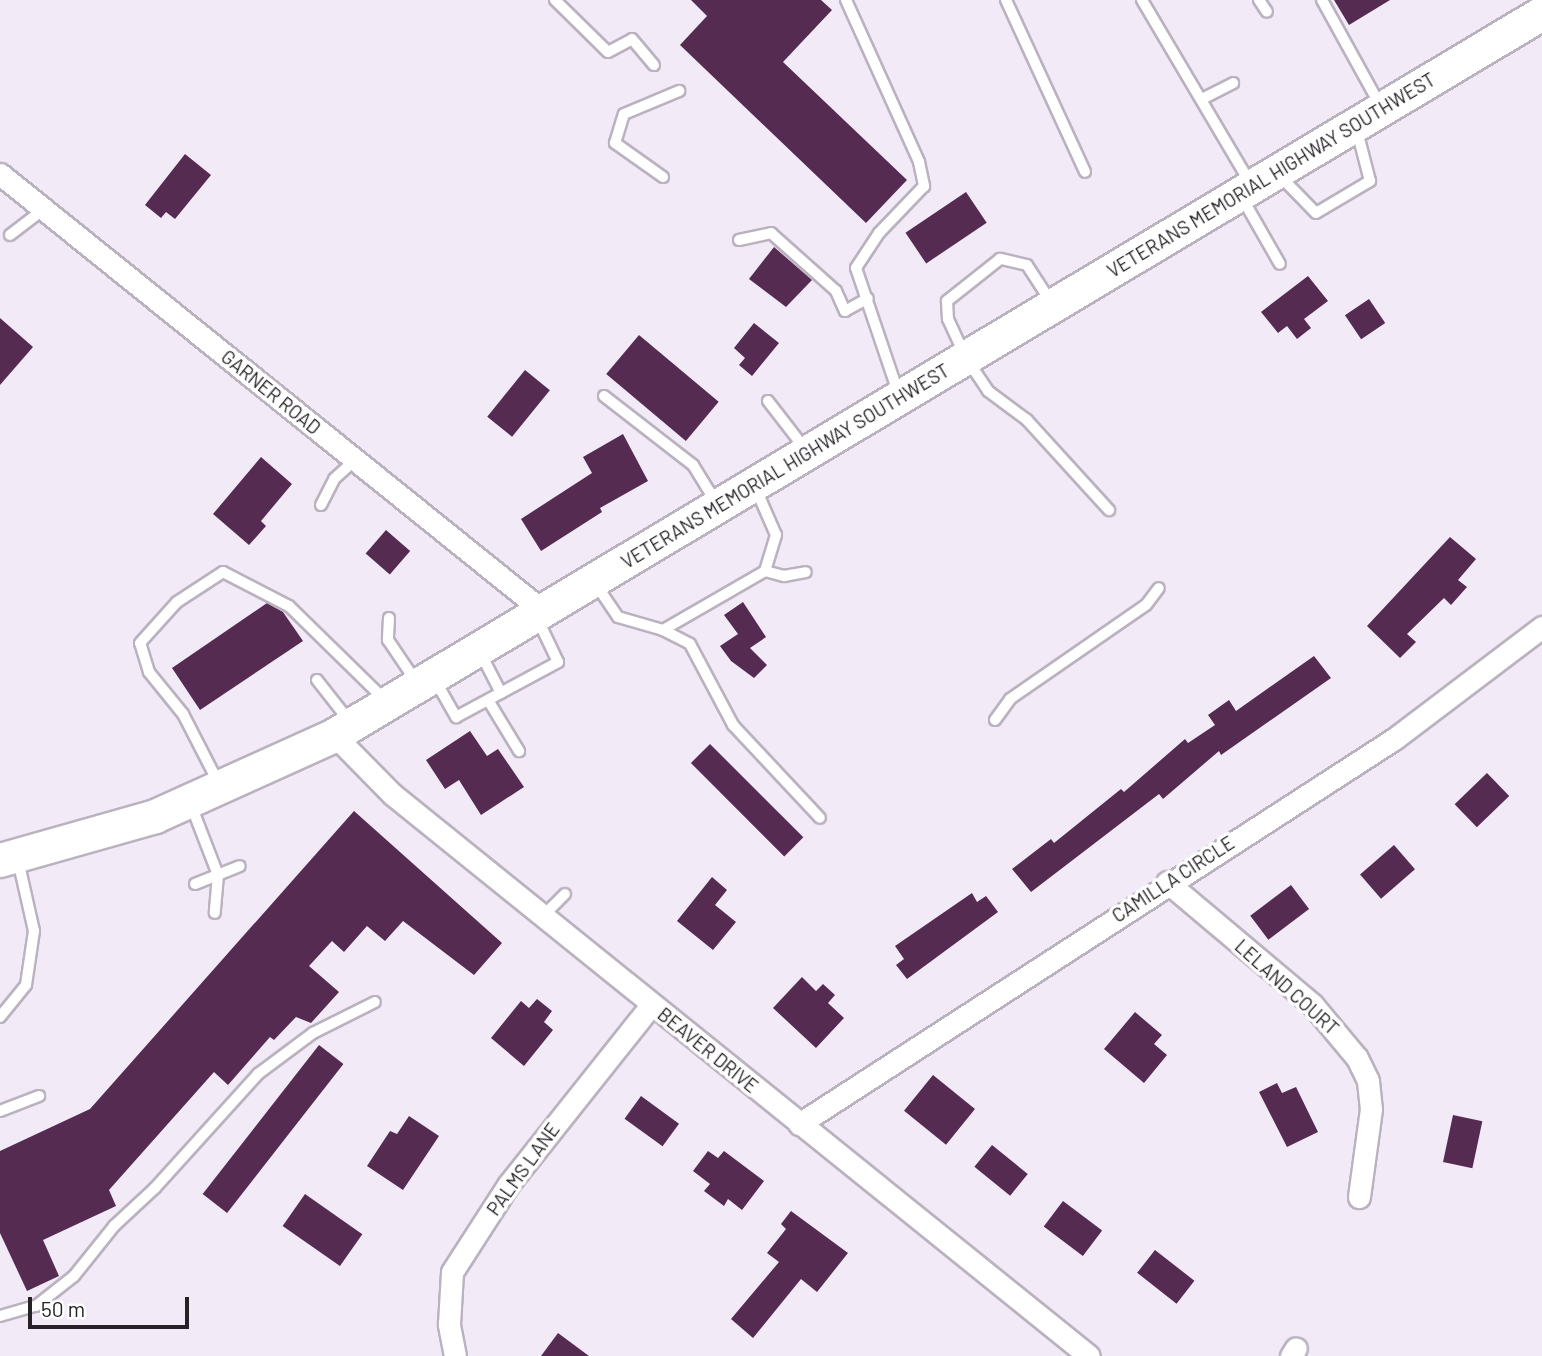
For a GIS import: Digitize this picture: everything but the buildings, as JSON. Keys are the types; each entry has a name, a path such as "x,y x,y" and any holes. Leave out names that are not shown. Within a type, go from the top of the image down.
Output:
{"main road":[{"name":"VETERANS MEMORIAL HIGHWAY SOUTHWEST","path":"9,858 190,802 343,730 1542,13"}],"street":[{"name":"GARNER ROAD","path":"0,174 355,460 539,613"},
{"name":"CAMILLA CIRCLE","path":"799,1124 1167,882 1394,739 1542,627"},
{"name":"BEAVER DRIVE","path":"343,730 392,793 1089,1356"},
{"name":"LELAND COURT","path":"1167,882 1312,1004 1357,1058 1368,1080 1371,1109 1359,1197"},
{"name":"PALMS LANE","path":"455,1356 449,1324 452,1272 508,1185 652,1004"}],"lane":[{"path":"555,0 608,51 632,39 654,65"},
{"path":"846,0 919,162 923,186 879,233 856,268 869,298 880,349 900,397"},
{"path":"1006,0 1085,173"},
{"path":"1142,0 1256,184 1280,264"},
{"path":"1259,0 1267,12"},
{"path":"1256,184 1316,213 1370,181 1369,117 1322,0"},
{"path":"1202,99 1233,83"},
{"path":"663,177 615,143 624,114 679,91"},
{"path":"10,235 44,209"},
{"path":"739,240 771,233 836,291 845,311 869,298"},
{"path":"1053,306 1027,265 1000,259 947,301 948,320 966,358 988,391 1027,419 1110,510"},
{"path":"604,396 693,465 718,506"},
{"path":"768,401 808,452"},
{"path":"321,505 334,479 355,460"},
{"path":"663,630 765,571 776,535 754,485"},
{"path":"765,571 784,576 806,572"},
{"path":"221,789 183,714 149,672 140,643 177,602 223,572 289,606 388,704"},
{"path":"593,581 618,617 663,630 690,644 733,724 820,818"},
{"path":"995,720 1010,699 1146,605 1159,587"},
{"path":"389,618 388,640 456,717 558,662 539,613"},
{"path":"479,650 501,693"},
{"path":"317,680 343,730"},
{"path":"488,700 519,751"},
{"path":"190,802 218,875 215,913"},
{"path":"0,1017 26,985 34,931 9,858"},
{"path":"195,884 240,866"},
{"path":"543,916 565,894"},
{"path":"0,1316 36,1306 74,1276 114,1226 155,1188 258,1074 313,1032 374,1002"},
{"path":"0,1111 39,1096"}]}
